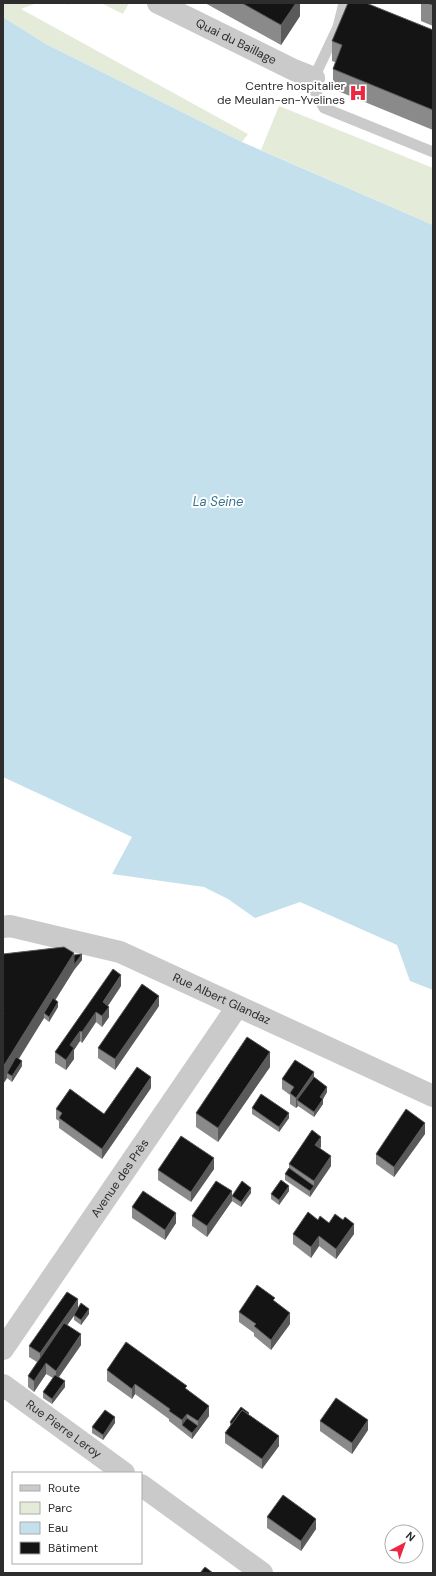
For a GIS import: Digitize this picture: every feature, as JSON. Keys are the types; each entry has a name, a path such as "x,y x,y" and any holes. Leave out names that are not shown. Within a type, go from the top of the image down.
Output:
{"street":[{"name":"Quai du Baillage","path":"158,3 294,70 314,78"},
{"name":"Rue Albert Glandaz","path":"5,926 120,952 433,1096"},
{"name":"Avenue des Près","path":"3,1348 237,1007"},
{"name":"Rue Pierre Leroy","path":"3,1385 123,1472"},
{"path":"142,1486 262,1573"}],"lane":[{"path":"344,3 338,27 311,84 324,108 433,152"}],"green space":[{"path":"3,3 37,3 21,9 248,134 242,142 44,43 3,17"},
{"path":"101,3 129,3 123,14"},
{"path":"279,106 433,168 433,225 261,150"}],"water":[{"name":"La Seine","path":"3,17 44,43 242,142 433,225 433,990 410,981 397,945 300,902 255,918 228,899 204,887 112,874 132,837 3,777"}],"building":[{"path":"242,3 296,3 281,25"},
{"path":"348,3 366,3 433,30 433,110 333,69 342,45 332,41"},
{"path":"64,947 74,953 3,1067 3,954"},
{"path":"82,954 74,965 74,955"},
{"path":"113,969 121,975 103,1002 109,1007 102,1016 96,1012 82,1032 80,1031 70,1045 74,1048 66,1060 55,1052"},
{"path":"142,984 159,996 115,1059 98,1048"},
{"path":"53,998 58,1002 49,1017 44,1013"},
{"path":"247,1037 270,1052 218,1128 196,1113"},
{"path":"16,1057 22,1061 12,1076 7,1073"},
{"path":"295,1060 314,1072 296,1098 290,1093 294,1087 282,1079"},
{"path":"137,1067 151,1077 102,1149 59,1118 62,1113 56,1109 70,1089 104,1114"},
{"path":"314,1077 327,1087 320,1097 323,1099 314,1112 297,1100"},
{"path":"261,1094 289,1113 279,1127 252,1108"},
{"path":"406,1109 425,1123 394,1167 376,1154"},
{"path":"312,1130 321,1137 315,1145 331,1156 314,1181 289,1164"},
{"path":"181,1136 214,1158 191,1192 158,1170"},
{"path":"289,1168 314,1186 310,1191 285,1174"},
{"path":"281,1180 289,1186 279,1200 271,1194"},
{"path":"216,1181 232,1191 207,1226 192,1216"},
{"path":"242,1181 251,1188 241,1202 232,1196"},
{"path":"143,1191 176,1213 165,1230 132,1207"},
{"path":"308,1212 318,1220 320,1216 329,1223 335,1214 343,1220 345,1217 354,1224 336,1249 319,1236 311,1247 293,1234"},
{"path":"257,1285 275,1298 273,1300 290,1313 271,1340 254,1326 256,1324 239,1312"},
{"path":"67,1292 78,1299 40,1353 29,1346"},
{"path":"81,1303 89,1309 81,1320 74,1315"},
{"path":"64,1323 81,1334 56,1371 46,1363 34,1381 28,1376"},
{"path":"126,1342 187,1386 185,1388 209,1406 198,1421 187,1414 182,1420 169,1411 170,1409 135,1384 132,1389 107,1370"},
{"path":"55,1375 65,1381 52,1399 43,1392"},
{"path":"336,1398 368,1420 352,1443 320,1421"},
{"path":"241,1407 249,1413 248,1414 242,1410 232,1424 230,1422"},
{"path":"105,1410 115,1417 103,1435 92,1427"},
{"path":"242,1410 279,1436 262,1459 225,1433"},
{"path":"187,1418 198,1426 192,1433 182,1425"},
{"path":"283,1495 316,1519 301,1541 267,1517"},
{"path":"205,1567 213,1573 200,1573"}],"place":[{"name":"Centre hospitalier de Meulan-en-Yvelines","path":"358,93"}]}
